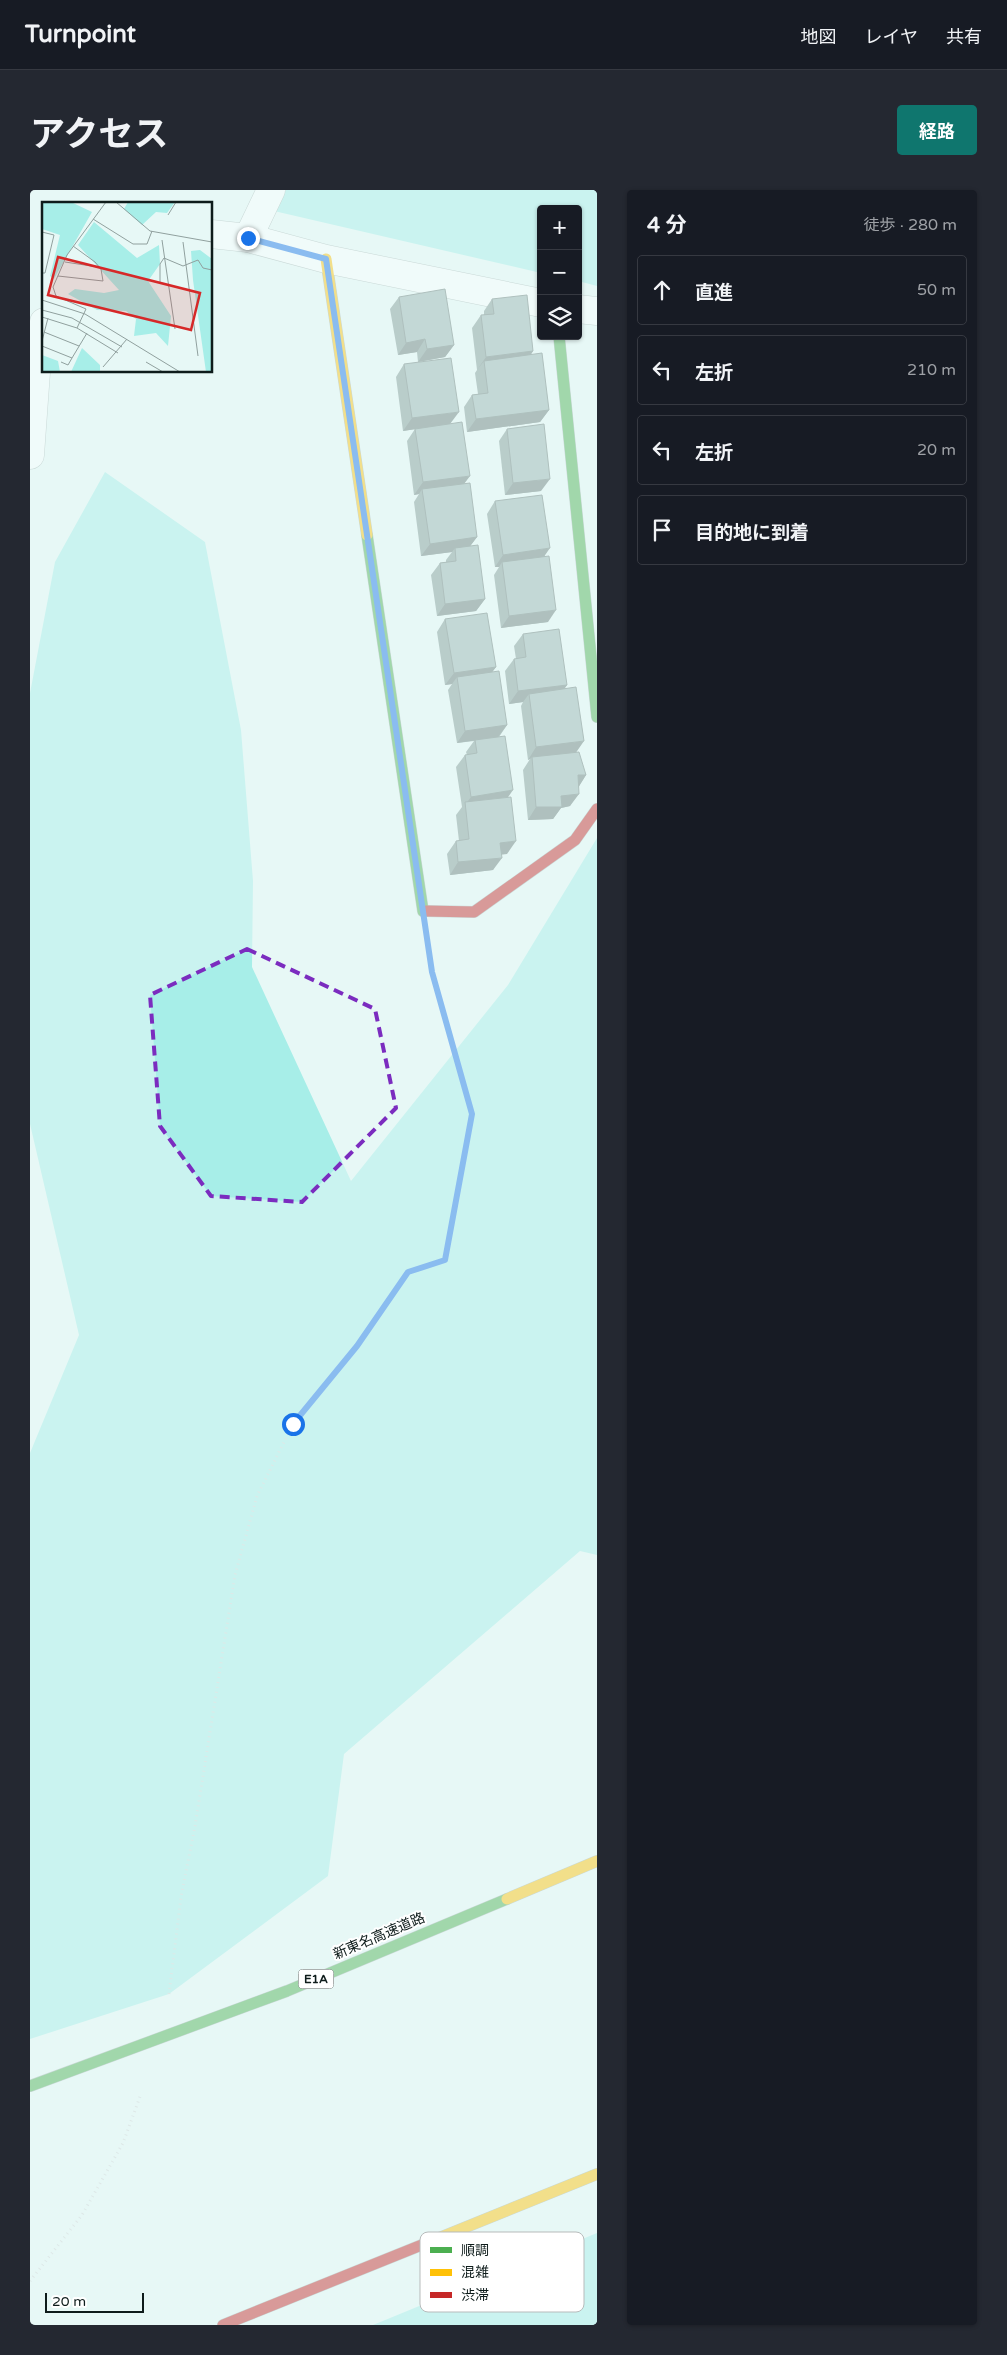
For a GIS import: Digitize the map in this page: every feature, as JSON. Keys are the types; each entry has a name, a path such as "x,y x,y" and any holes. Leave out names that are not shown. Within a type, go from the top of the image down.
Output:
{"main road":[{"path":"326,259 423,911 474,912 575,840 597,809"},
{"path":"559,340 597,717"},
{"name":"新東名高速道路","path":"30,2086 287,1991 597,1861"},
{"path":"454,2232 596,2175"},
{"path":"223,2325 420,2246"}],"street":[{"path":"248,238 270,190"},
{"path":"212,234 248,238 326,259 537,302"},
{"path":"582,310 597,312"},
{"path":"30,455 36,372 42,334"}],"path":[{"path":"169,1994 181,1897 195,1826 235,1575 257,1496 293,1424 357,1346 408,1272 445,1260 472,1114 432,972 423,911"},
{"path":"30,2281 82,2216 123,2143 140,2094"}],"highlighted area":[{"path":"247,949 375,1009 396,1108 302,1202 211,1196 160,1126 150,995"}],"shaded area":[{"path":"286,190 597,190 597,286 582,282 582,205 537,205 537,272 274,211"},
{"path":"105,472 205,542 241,730 253,881 252,967 351,1181 508,985 597,838 597,1555 580,1551 344,1754 328,1876 169,1994 30,2039 30,1453 79,1335 30,1124 30,693 55,562"},
{"path":"597,2233 597,2325 373,2325 420,2306 420,2312 584,2312 584,2238"}],"building":[{"path":"445,289 454,345 427,349 425,339 406,343 399,297"},
{"path":"527,295 533,351 486,357 481,315 494,314 492,299"},
{"path":"542,353 549,410 476,419 472,395 488,393 484,361"},
{"path":"451,358 459,412 412,418 404,364"},
{"path":"462,422 470,476 423,482 415,429"},
{"path":"544,424 550,479 513,483 507,429"},
{"path":"470,483 477,537 430,544 422,489"},
{"path":"542,495 550,548 503,555 495,501"},
{"path":"478,545 485,599 445,604 440,563 456,561 455,548"},
{"path":"549,556 556,610 509,616 502,562"},
{"path":"487,613 496,667 454,673 445,619"},
{"path":"559,629 567,685 518,691 514,659 526,657 523,634"},
{"path":"499,671 507,725 465,731 457,677"},
{"path":"576,687 584,741 536,747 529,694"},
{"path":"505,736 513,790 471,797 465,755 477,753 475,740"},
{"path":"579,752 586,775 578,775 579,794 561,796 562,807 536,807 532,757"},
{"path":"511,797 516,841 500,843 502,858 458,862 456,841 469,839 465,802"}],"traffic: fast":[{"path":"559,340 597,717"},
{"path":"367,535 423,911 426,911"},
{"path":"30,2086 287,1991 507,1899"}],"traffic: slow":[{"path":"326,259 367,535"},
{"path":"507,1899 597,1861"},
{"path":"454,2232 597,2174"}],"traffic: jam":[{"path":"426,911 474,912 575,840 597,809"},
{"path":"223,2325 420,2246"}],"route":[{"path":"248,238 326,259 432,972 472,1114 445,1260 408,1272 357,1346 293,1424"}]}
